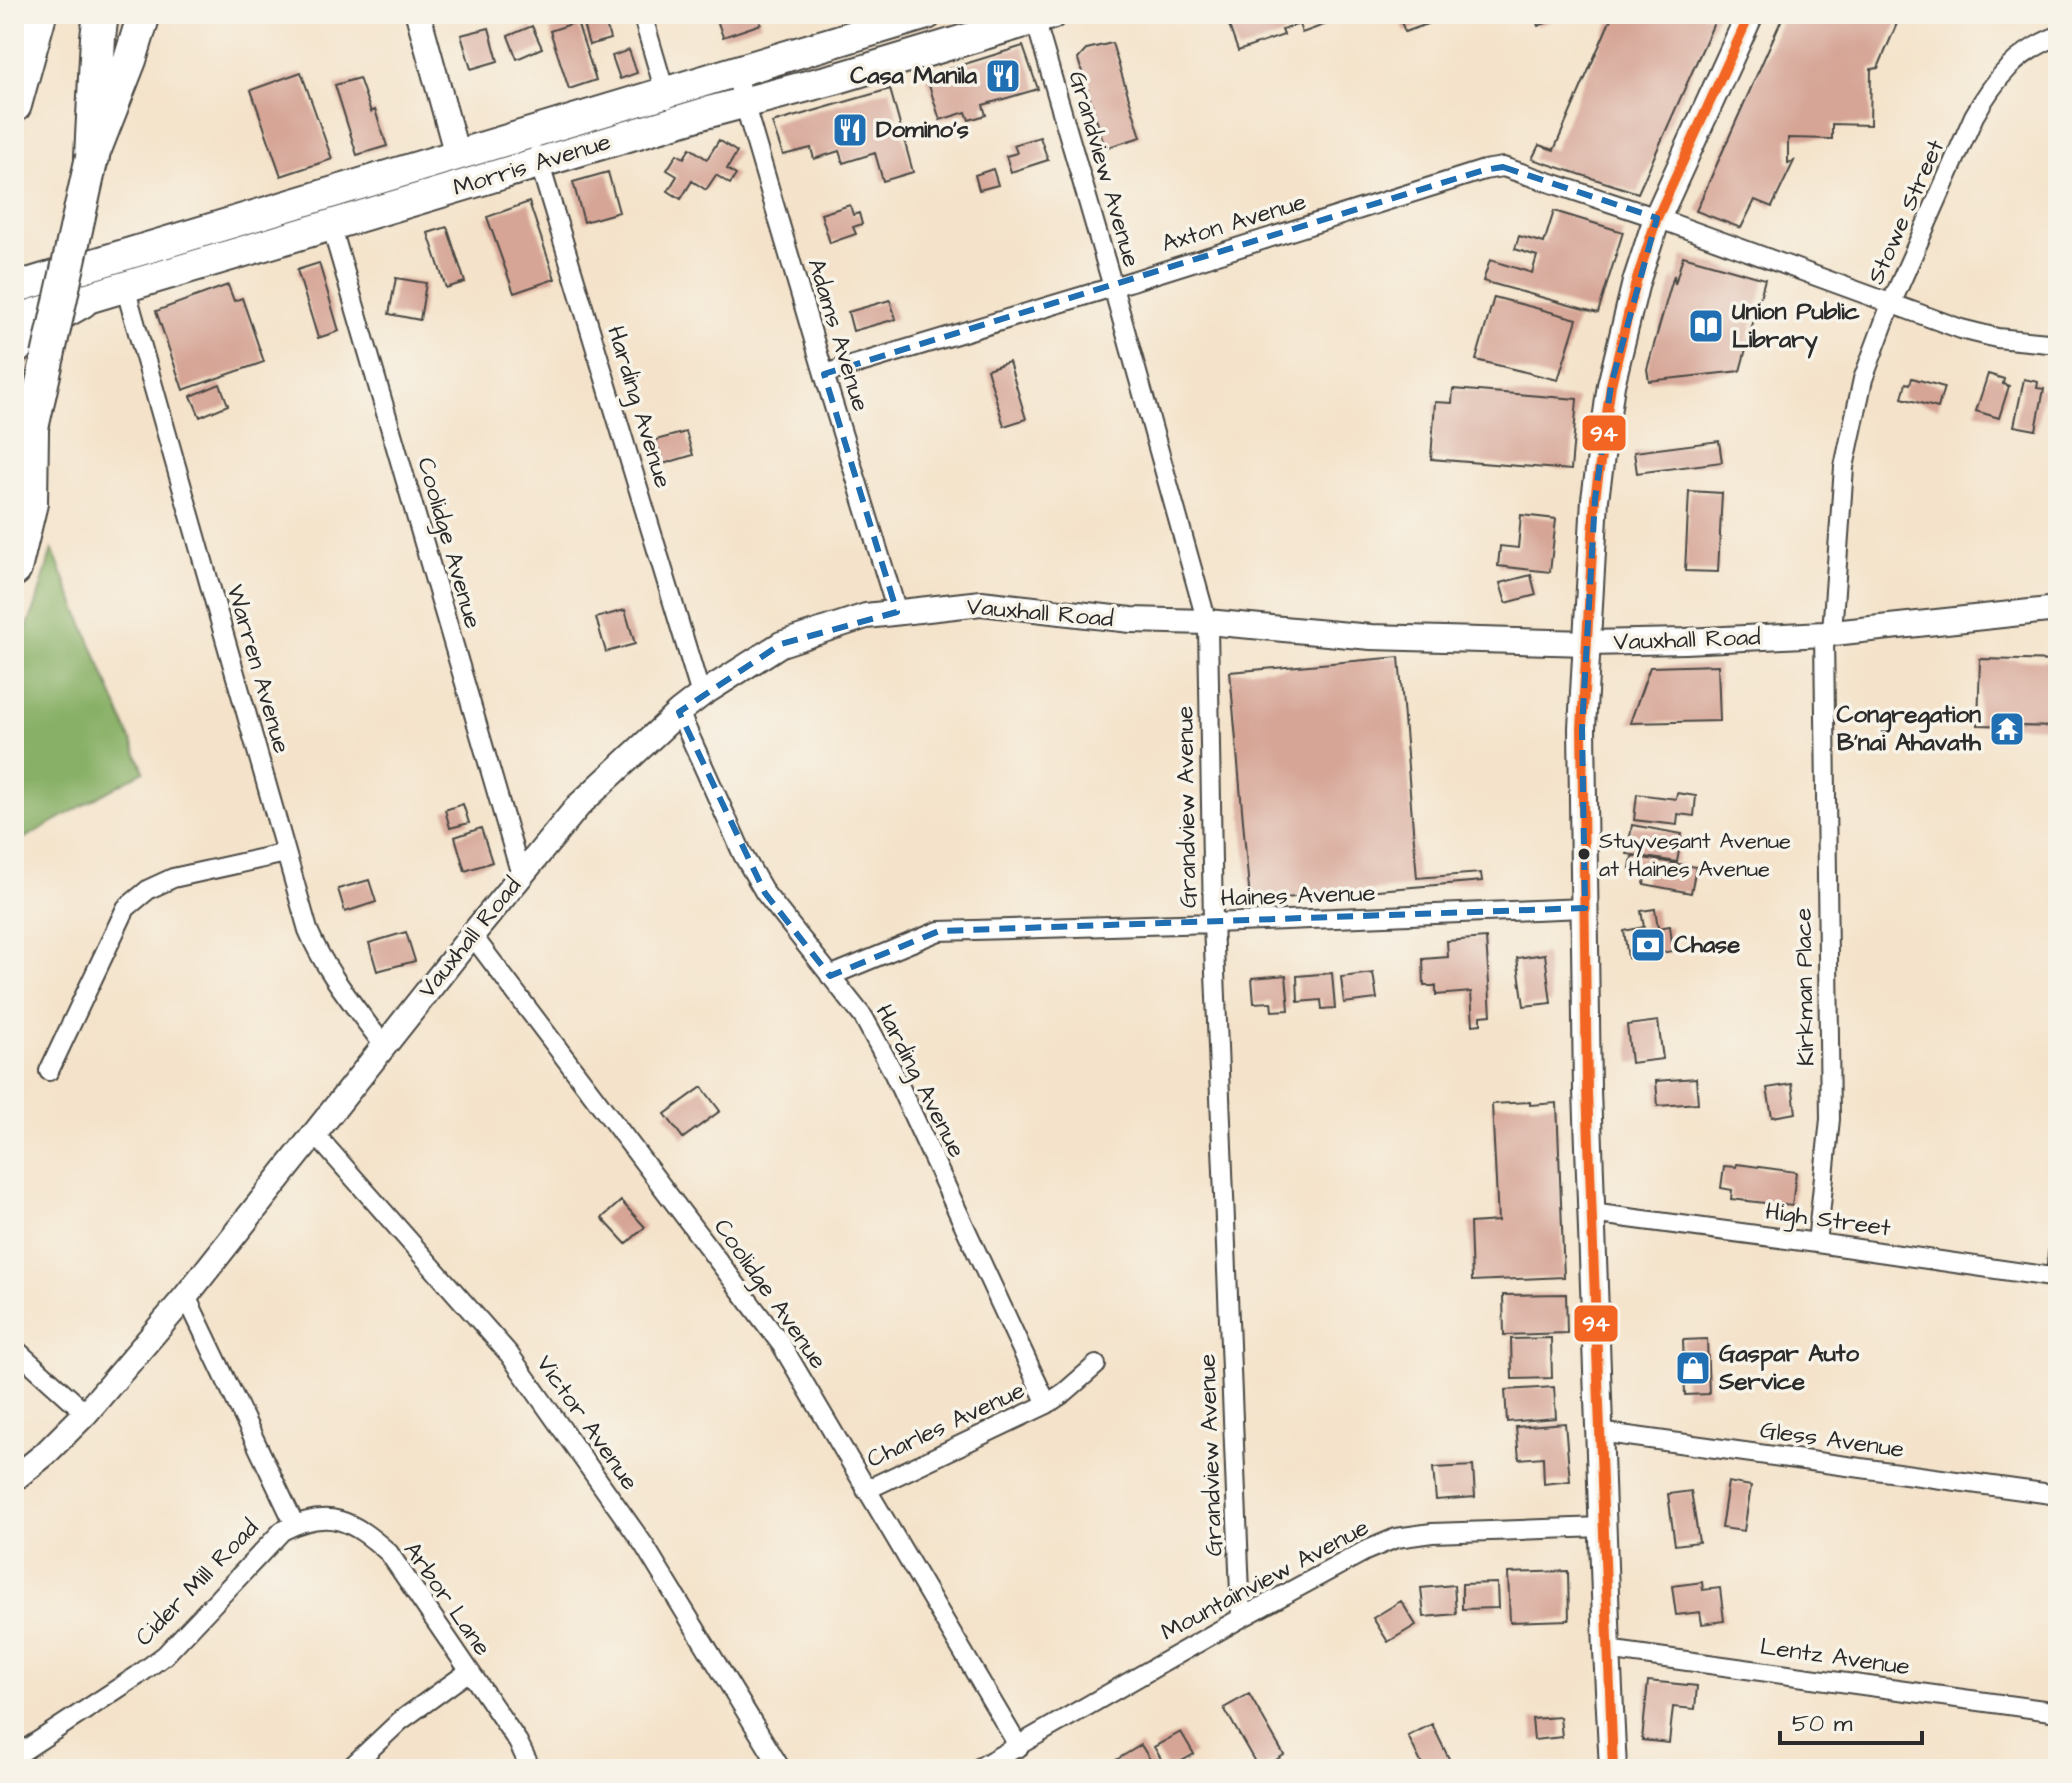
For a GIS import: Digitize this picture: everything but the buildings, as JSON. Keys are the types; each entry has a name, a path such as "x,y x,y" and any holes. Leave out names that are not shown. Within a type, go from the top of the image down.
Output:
{"highway":[{"path":"14,105 39,14"},
{"path":"92,157 101,14"},
{"path":"14,509 124,14"},
{"path":"92,157 130,60 144,14"},
{"path":"14,348 35,327 81,301"},
{"path":"14,569 30,503 31,430"}],"main road":[{"name":"Morris Avenue","path":"14,288 927,14"},
{"path":"1613,1769 1587,1090 1582,728 1595,499 1611,385 1636,282 1657,218 1750,14"},
{"name":"Morris Avenue","path":"14,320 674,122 861,71 1043,16"}],"street":[{"path":"418,14 457,155"},
{"path":"642,14 674,122"},
{"name":"Grandview Avenue","path":"1043,16 1113,287 1207,622 1213,923 1241,1618"},
{"name":"Stowe Street","path":"1828,633 1844,467 1863,379 1891,304 1974,116 1991,87 2001,74 2035,46 2058,36"},
{"name":"Adams Avenue","path":"735,72 897,612"},
{"name":"Harding Avenue","path":"529,133 701,695"},
{"name":"Axton Avenue","path":"824,374 1484,170 1503,167 1657,218 1961,329 1997,338 2058,344"},
{"name":"Coolidge Avenue","path":"331,225 521,875"},
{"name":"Warren Avenue","path":"125,287 308,930 336,980 384,1046"},
{"name":"Vauxhall Road","path":"14,1479 45,1454 86,1413 186,1296 579,805 679,712 781,644 864,617 981,603 1131,620 1207,622 1371,637 1588,643 1828,633 2058,609"},
{"name":"Kirkman Place","path":"1817,1243 1830,1119 1828,633"},
{"name":"Harding Avenue","path":"679,712 743,855 765,893 864,1018 892,1070 1047,1404"},
{"path":"49,1071 126,908 149,889 173,878 286,853"},
{"name":"Haines Avenue","path":"830,976 939,931 1585,908"},
{"name":"Coolidge Avenue","path":"472,935 781,1344 1019,1747"},
{"name":"Victor Avenue","path":"315,1134 509,1354 644,1545 781,1769"},
{"name":"High Street","path":"1591,1213 2057,1277"},
{"path":"2057,1277 2058,1253"},
{"path":"186,1296 295,1525"},
{"path":"14,1348 86,1413"},
{"name":"Charles Avenue","path":"866,1490 1047,1404 1096,1365"},
{"name":"Gless Avenue","path":"1599,1432 2058,1495"},
{"name":"Arbor Lane","path":"295,1525 320,1519 336,1520 363,1531 389,1553 518,1742 531,1769"},
{"name":"Cider Mill Road","path":"14,1757 165,1655 265,1548 282,1531 295,1525"},
{"name":"Mountainview Avenue","path":"977,1769 1241,1618 1365,1551 1396,1538 1432,1533 1603,1527"},
{"name":"Lentz Avenue","path":"1607,1650 2058,1712"},
{"path":"349,1769 400,1721 468,1672"}],"highlighted area":[{"path":"1503,167 1657,218 1611,385 1595,499 1582,728 1585,908 939,931 830,976 765,893 679,712 781,644 897,612 824,374 1484,170"}],"green space":[{"path":"52,549 144,771 14,844 14,658 35,608"}],"transit line":[{"name":"94","path":"1613,1769 1587,1090 1582,728 1595,499 1611,385 1636,282 1657,218 1750,14"}],"place":[{"name":"Casa Manila","path":"1003,76"},
{"name":"Domino's","path":"850,130"},
{"name":"Union Public Library","path":"1706,326"},
{"name":"Congregation B'nai Ahavath","path":"2007,729"},
{"name":"Stuyvesant Avenue at Haines Avenue","path":"1584,854"},
{"name":"Chase","path":"1648,945"},
{"name":"Gaspar Auto Service","path":"1693,1368"}]}
